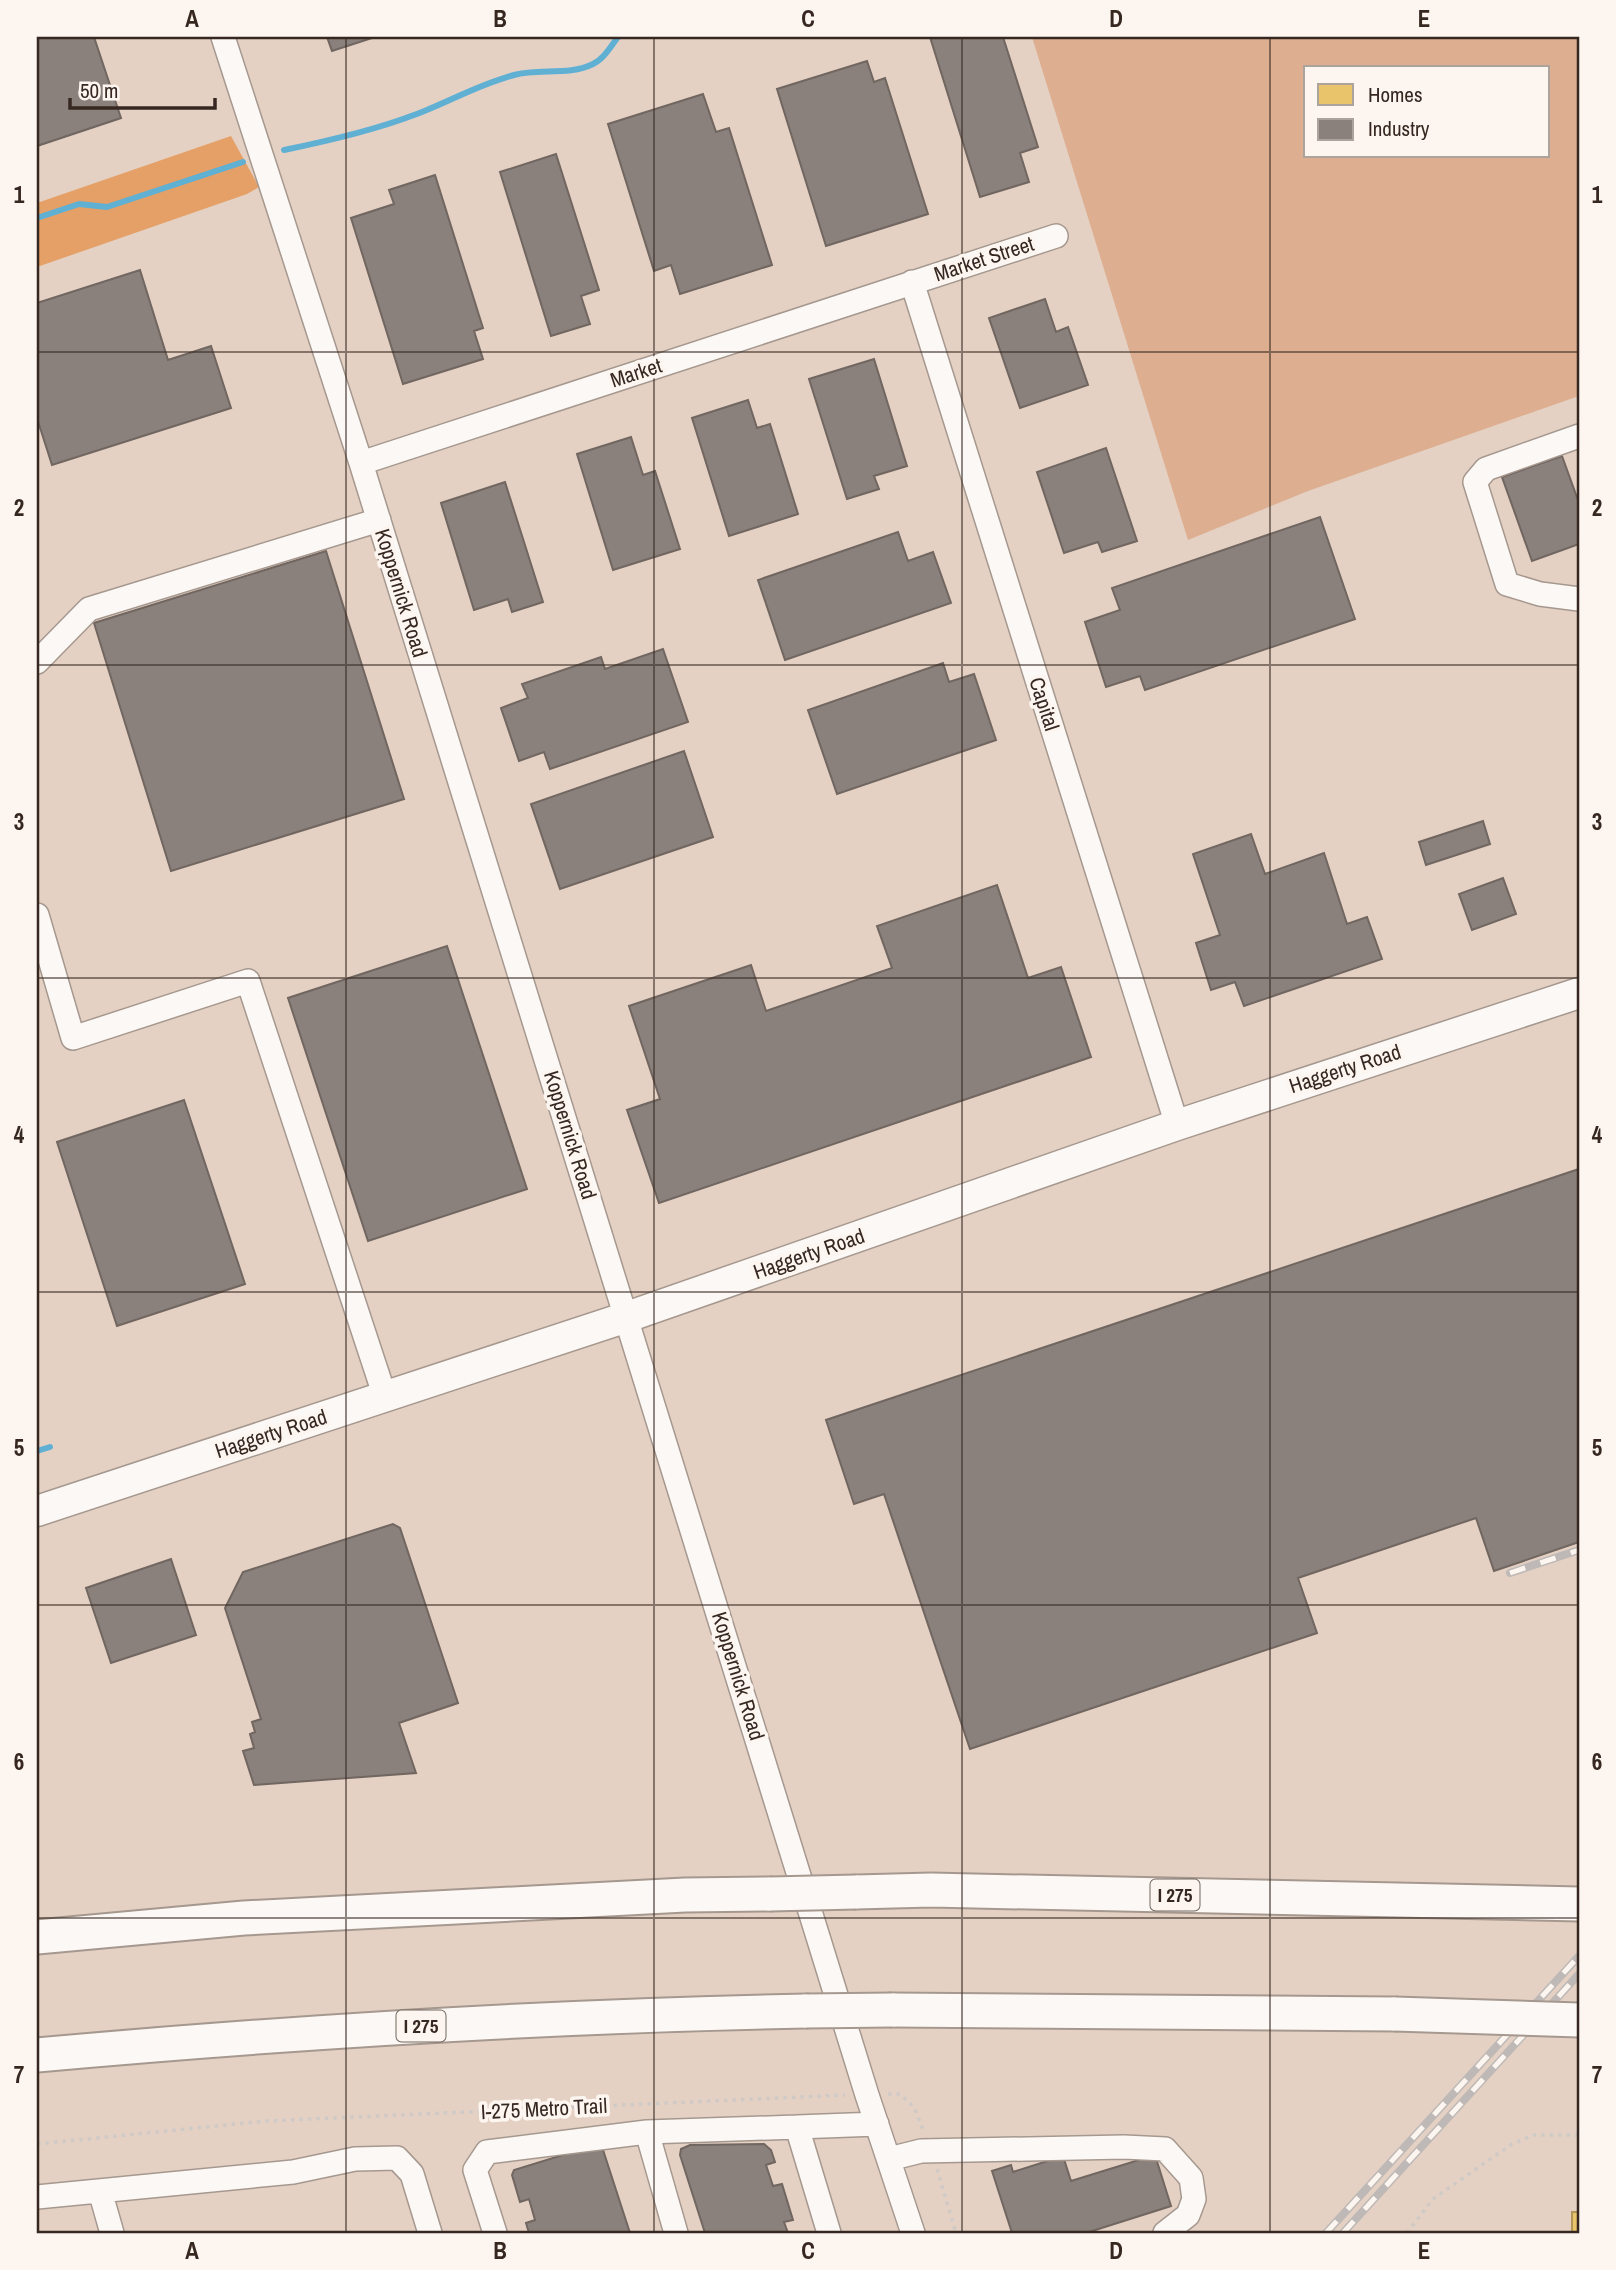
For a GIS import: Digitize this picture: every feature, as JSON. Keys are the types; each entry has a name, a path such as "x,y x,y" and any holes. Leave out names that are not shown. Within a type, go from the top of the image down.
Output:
{"highway":[{"name":"I 275","path":"37,1937 244,1918 685,1895 931,1890 1579,1904"},
{"name":"I 275","path":"37,2055 470,2023 710,2013 892,2010 1395,2014 1579,2020"}],"main road":[{"name":"Haggerty Road","path":"37,1511 627,1317 1177,1125 1579,993"}],"street":[{"name":"Koppernick Road","path":"223,37 379,520 867,2095 913,2233"},
{"name":"Market Street","path":"912,282 1056,236"},
{"name":"Market","path":"361,463 912,282"},
{"name":"Capital","path":"912,282 1177,1125"},
{"path":"1579,436 1486,469 1475,482 1507,584 1541,594 1579,599"},
{"path":"37,662 89,609 379,520"},
{"path":"37,915 73,1038 248,981 385,1397"},
{"path":"495,2233 475,2170 487,2152 647,2133 877,2124"},
{"path":"797,2127 829,2233"},
{"path":"647,2133 676,2233"},
{"path":"889,2159 921,2151 1124,2147 1165,2149 1191,2178 1194,2199 1188,2215 1165,2233"},
{"path":"37,2197 293,2172 355,2159 397,2158 412,2174 430,2233"},
{"path":"100,2191 113,2233"}],"path":[{"name":"I-275 Metro Trail","path":"37,2144 266,2121 900,2094 914,2107 931,2151 956,2233"},
{"path":"1407,2233 1433,2199 1512,2144 1534,2135 1579,2135"}],"shaded area":[{"path":"1032,37 1579,37 1579,396 1308,491 1188,540"},
{"path":"231,136 259,187 247,194 37,267 37,203"}],"building: Homes":[{"path":"1572,2212 1579,2212 1579,2233 1572,2233"}],"building: Industry":[{"path":"37,37 94,37 121,118 37,146"},
{"path":"327,37 375,37 332,51"},
{"path":"930,37 1003,37 1038,147 1020,153 1029,182 980,197"},
{"path":"867,61 874,82 885,78 928,214 826,246 777,89"},
{"path":"703,94 716,132 729,128 772,265 680,294 671,265 654,271 608,124"},
{"path":"556,154 599,290 581,296 590,324 551,336 500,172"},
{"path":"435,175 483,328 474,331 483,359 403,384 351,218 394,204 389,190"},
{"path":"140,270 168,360 211,346 231,408 52,465 37,418 37,303"},
{"path":"1045,299 1056,332 1068,327 1088,385 1020,408 989,318"},
{"path":"874,359 907,466 874,476 879,489 847,499 809,379"},
{"path":"748,400 757,428 770,424 798,514 729,536 692,418"},
{"path":"631,437 643,475 655,471 680,549 613,570 577,454"},
{"path":"1106,448 1137,541 1102,552 1098,542 1064,553 1037,472"},
{"path":"1562,456 1579,503 1579,544 1532,561 1502,477"},
{"path":"505,482 543,602 512,612 508,599 474,610 441,503"},
{"path":"1320,517 1355,619 1145,690 1140,676 1106,687 1085,622 1120,610 1112,588"},
{"path":"898,532 908,561 933,552 951,603 785,660 758,580"},
{"path":"326,551 404,799 171,871 94,623"},
{"path":"663,649 688,722 550,769 544,752 519,761 501,708 528,698 522,684 601,657 605,669"},
{"path":"943,663 949,682 974,674 996,740 837,794 808,710"},
{"path":"684,751 713,837 560,889 531,804"},
{"path":"1483,821 1490,844 1426,865 1419,842"},
{"path":"1251,834 1265,874 1324,853 1347,924 1367,917 1382,959 1244,1006 1235,982 1211,990 1196,943 1220,935 1193,854"},
{"path":"1503,878 1516,914 1472,930 1459,894"},
{"path":"997,885 1028,978 1061,967 1091,1057 659,1203 627,1110 660,1099 629,1006 751,965 766,1011 892,968 877,926"},
{"path":"447,946 527,1189 368,1241 288,998"},
{"path":"184,1100 245,1284 117,1326 57,1142"},
{"path":"1579,1169 1579,1542 1494,1571 1476,1518 1298,1578 1317,1633 970,1749 884,1494 854,1504 826,1420"},
{"path":"393,1524 400,1528 458,1703 399,1723 416,1773 254,1785 243,1751 254,1748 250,1734 255,1732 252,1722 261,1719 225,1608 243,1572"},
{"path":"171,1559 196,1635 111,1663 86,1588"},
{"path":"764,2144 771,2150 775,2162 766,2165 773,2186 782,2184 793,2220 784,2222 788,2233 705,2233 680,2155 681,2149 690,2145"},
{"path":"595,2145 603,2150 630,2233 529,2233 526,2223 535,2220 529,2199 520,2202 512,2175 514,2170"},
{"path":"1155,2155 1171,2206 1086,2233 1012,2233 992,2171 1011,2165 1013,2172 1063,2156 1071,2181"}],"waterway":[{"path":"284,150 382,126 514,75 584,68 601,59 618,37"},
{"path":"37,218 79,204 107,207 243,162"},
{"path":"37,1451 50,1447"}],"railway":[{"path":"1510,1573 1579,1550"},
{"path":"1326,2233 1579,1956"},
{"path":"1343,2233 1579,1974"}]}
